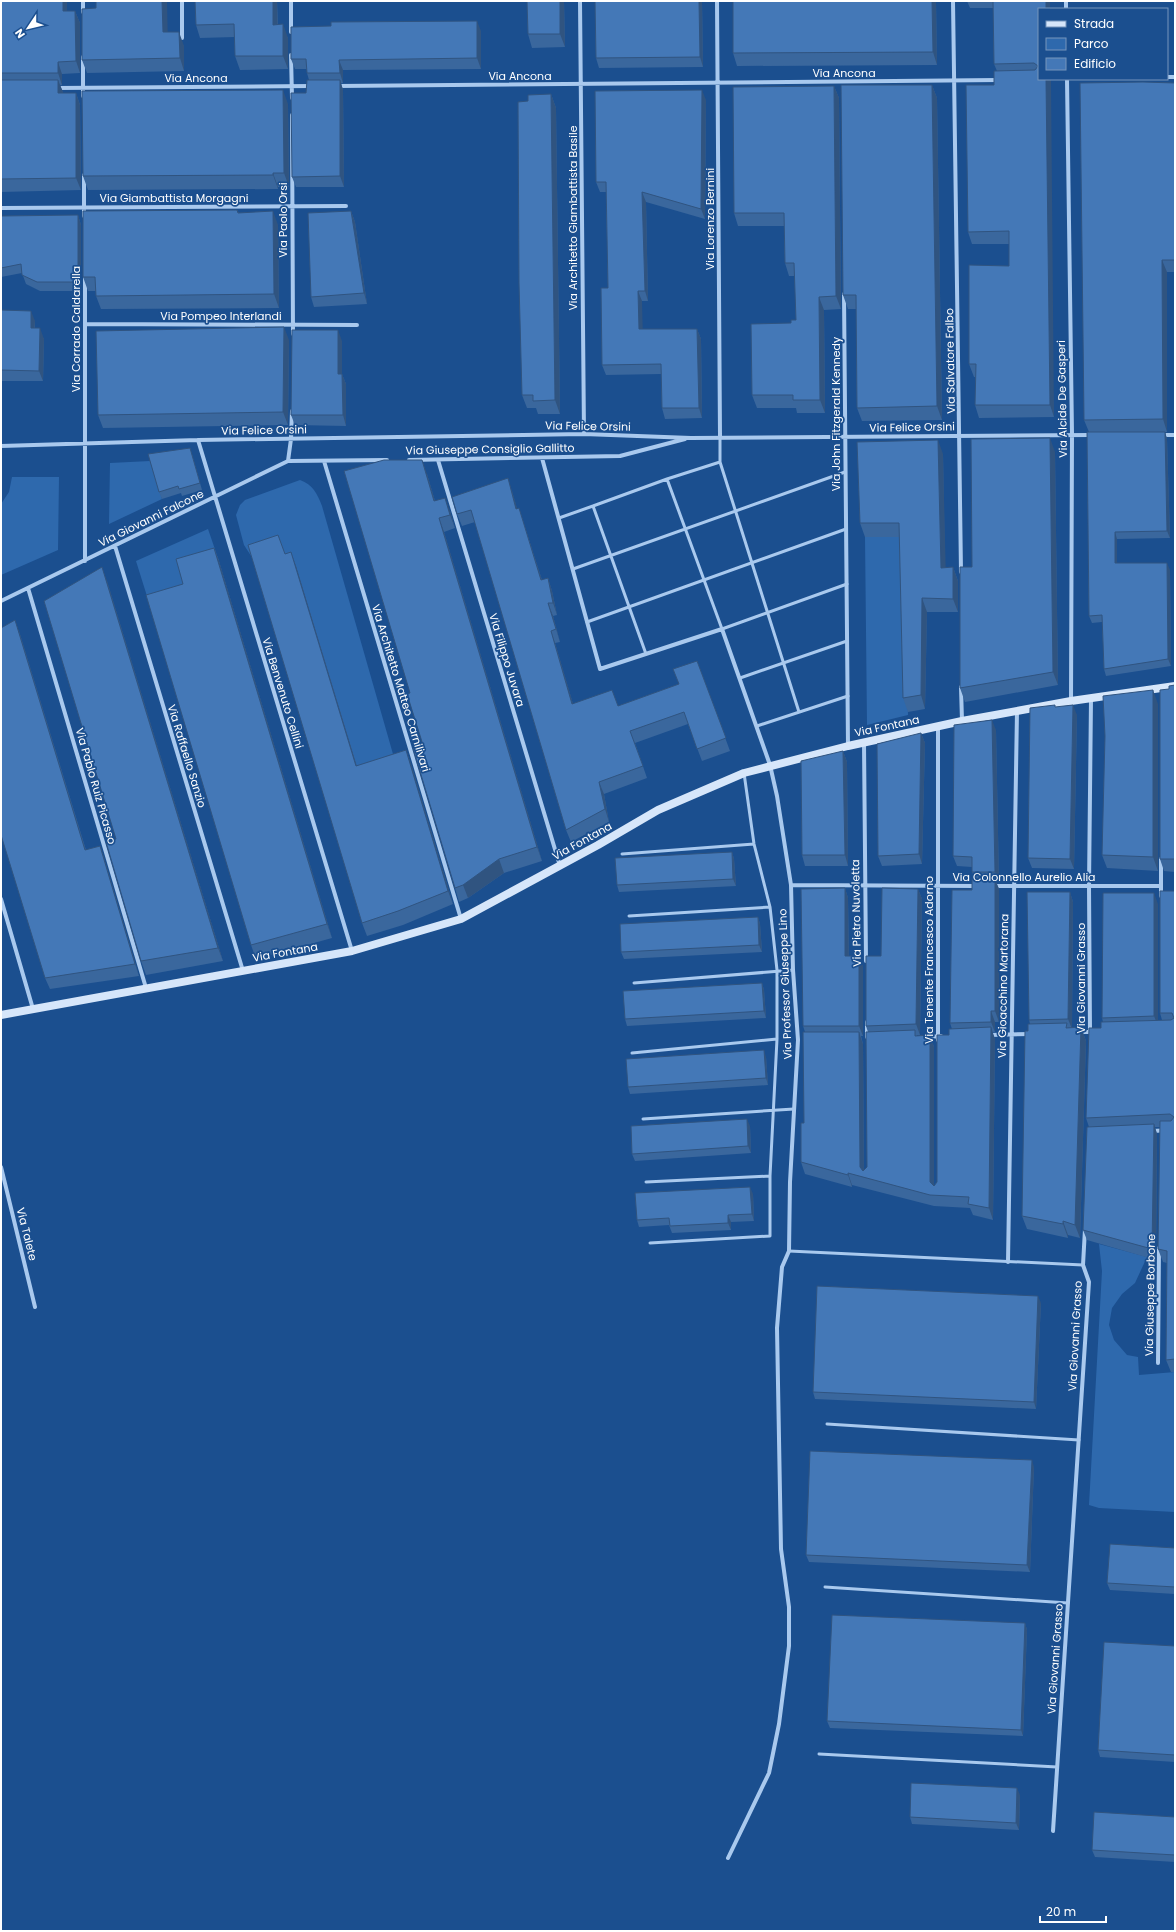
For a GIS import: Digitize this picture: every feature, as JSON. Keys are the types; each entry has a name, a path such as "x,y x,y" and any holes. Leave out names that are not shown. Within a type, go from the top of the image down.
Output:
{"street":[{"path":"83,1 83,17"},
{"path":"182,1 182,38"},
{"path":"291,1 291,40"},
{"name":"Via Architetto Giambattista Basile","path":"580,1 584,434"},
{"name":"Via Lorenzo Bernini","path":"717,1 720,436"},
{"name":"Via Salvatore Falbo","path":"954,1 961,578"},
{"path":"83,48 83,104"},
{"path":"291,48 292,101"},
{"name":"Via Ancona","path":"331,86 955,82 1008,80"},
{"name":"Via Alcide De Gasperi","path":"1067,80 1072,434 1071,701"},
{"path":"842,82 842,90"},
{"name":"Via Ancona","path":"53,88 315,86"},
{"name":"Via Paolo Orsi","path":"292,109 293,341"},
{"path":"84,168 84,223"},
{"name":"Via Giambattista Morgagni","path":"1,208 346,206"},
{"name":"Via Corrado Caldarella","path":"85,270 85,561"},
{"name":"Via John Fitzgerald Kennedy","path":"844,287 848,746"},
{"name":"Via Pompeo Interlandi","path":"85,324 293,326 357,325"},
{"path":"288,461 291,439 292,409"},
{"name":"Via Felice Orsini","path":"1,446 85,445 198,440 584,434 691,438 720,436 845,438 960,435 1095,435"},
{"path":"1159,435 1175,435"},
{"name":"Via Giuseppe Consiglio Gallitto","path":"400,460 620,456 691,438"},
{"name":"Via Benvenuto Cellini","path":"198,440 352,952"},
{"path":"542,458 600,669 722,629"},
{"name":"Via Giuseppe Consiglio Gallitto","path":"288,461 392,460"},
{"name":"Via Filippo Juvara","path":"438,460 560,866"},
{"name":"Via Giovanni Falcone","path":"1,601 288,461"},
{"name":"Via Architetto Matteo Carnilivari","path":"324,461 461,919"},
{"name":"Via Raffaello Sanzio","path":"115,546 243,971"},
{"name":"Via Pablo Ruiz Picasso","path":"28,588 147,989"},
{"name":"Via Professor Giuseppe Lino","path":"722,629 770,765 791,885 793,970 798,1040 790,1182 789,1251"},
{"path":"961,681 962,721"},
{"name":"Via Fontana","path":"1,1015 352,952 461,919 560,866 658,810 744,773 770,765 848,746 962,721 1071,701 1161,692 1175,686"},
{"name":"Via Giovanni Grasso","path":"1090,1040 1089,886 1092,699"},
{"name":"Via Gioacchino Martorana","path":"1008,1262 1017,711"},
{"name":"Via Tenente Francesco Adorno","path":"938,726 938,1044"},
{"name":"Via Pietro Nuvoletta","path":"864,743 866,970"},
{"path":"1161,855 1161,902"},
{"name":"Via Colonnello Aurelio Alia","path":"791,885 1161,886"},
{"path":"1,900 33,1009"},
{"path":"867,1016 867,1040"},
{"path":"1074,1032 1098,1031"},
{"path":"982,1035 1035,1034"},
{"path":"922,1037 946,1036"},
{"path":"859,1040 875,1039"},
{"path":"798,1040 806,1040"},
{"path":"1146,1132 1175,1130"},
{"path":"1161,1131 1161,1139"},
{"name":"Via Talete","path":"1,1167 35,1307"},
{"name":"Via Giovanni Grasso","path":"1053,1831 1089,1282 1083,1265 1085,1227"},
{"name":"Via Giuseppe Borbone","path":"1158,1363 1159,1239"},
{"path":"728,1858 769,1773 779,1724 789,1646 789,1607 781,1549 777,1328 782,1267 789,1251"}],"lane":[{"path":"720,436 720,462 800,712"},
{"path":"559,518 667,479 720,462"},
{"path":"573,570 845,472"},
{"path":"667,479 722,629 846,584"},
{"path":"593,506 646,654"},
{"path":"587,622 846,529"},
{"path":"740,678 847,641"},
{"path":"757,726 848,696"},
{"path":"650,1243 770,1236 770,1176 774,1110 777,970 770,907 754,844 744,773"},
{"path":"622,854 754,844"},
{"path":"628,916 770,907"},
{"path":"634,983 777,970 793,970"},
{"path":"632,1053 776,1039"},
{"path":"643,1119 794,1109"},
{"path":"646,1182 770,1176"},
{"path":"789,1251 1083,1265"},
{"path":"827,1424 1079,1440"},
{"path":"825,1587 1068,1603"},
{"path":"820,1754 1057,1767"}],"green space":[{"path":"150,461 162,499 109,524 110,463"},
{"path":"12,477 59,477 58,550 1,575 1,504 9,492"},
{"path":"300,480 308,484 314,490 322,506 397,768 361,780 253,559 244,545 236,515 240,505 245,500"},
{"path":"208,529 219,561 181,573 188,598 151,609 136,561"},
{"path":"865,537 904,537 908,715 867,725"},
{"path":"1099,1244 1147,1257 1135,1283 1122,1294 1112,1308 1109,1325 1114,1340 1127,1355 1138,1357 1139,1375 1175,1372 1175,1512 1099,1508 1089,1505 1102,1271"}],"building":[{"path":"1,1 63,1 63,11 75,11 76,61 58,62 58,73 1,73"},
{"path":"96,1 162,1 163,32 179,32 180,58 82,60 82,9 96,8"},
{"path":"195,1 273,1 273,25 283,24 283,56 235,56 234,24 196,25"},
{"path":"527,1 560,1 560,34 528,34"},
{"path":"595,1 699,1 700,57 596,58"},
{"path":"733,1 932,1 933,52 733,53"},
{"path":"993,1 1046,1 1046,8 1038,8 1038,66 1034,63 994,64"},
{"path":"477,21 477,58 339,60 340,73 307,73 306,59 291,59 291,27 331,26 331,22"},
{"path":"1038,66 1038,80 1046,80 1050,405 975,405 976,364 969,364 969,265 1009,266 1009,231 968,232 966,85 994,85 994,71 1035,70"},
{"path":"1,80 58,80 58,93 76,93 76,178 1,179"},
{"path":"307,80 340,80 340,176 292,177 291,93 306,93"},
{"path":"1080,83 1175,83 1175,260 1162,260 1163,419 1084,420"},
{"path":"841,85 932,85 937,406 857,408 856,295 843,295"},
{"path":"834,86 836,296 819,297 820,400 793,400 793,395 752,395 751,324 791,323 791,320 796,320 794,263 785,263 784,213 734,213 733,87"},
{"path":"283,90 284,173 273,173 273,175 83,176 82,91"},
{"path":"702,90 701,209 642,192 645,291 638,291 639,329 697,329 699,408 662,408 661,364 602,365 601,288 608,288 606,182 596,182 595,91"},
{"path":"551,94 555,400 533,401 533,395 522,395 519,283 518,102 528,101 528,95"},
{"path":"237,210 238,213 273,211 274,294 96,296 95,277 83,277 83,211"},
{"path":"351,211 364,293 311,297 308,213"},
{"path":"78,215 78,282 37,282 22,275 21,264 1,268 1,216"},
{"path":"1,310 31,311 31,328 40,328 39,371 1,370"},
{"path":"284,327 283,412 98,415 96,331"},
{"path":"292,330 338,330 338,374 342,374 343,415 291,415"},
{"path":"1087,432 1165,432 1167,531 1115,532 1115,563 1167,563 1168,659 1104,669 1102,615 1089,616"},
{"path":"1050,438 1053,672 960,688 960,567 972,567 971,439"},
{"path":"938,440 941,568 953,567 953,599 922,598 921,695 903,698 899,523 860,523 857,442"},
{"path":"190,448 200,483 179,489 178,486 159,492 148,454"},
{"path":"384,460 422,460 434,501 445,498 450,515 439,518 537,847 499,859 463,885 455,888 413,748 423,745 407,694 410,693 344,471"},
{"path":"508,478 516,509 519,508 541,580 548,578 553,603 548,603 556,629 551,631 572,704 612,690 618,706 679,684 673,669 697,661 726,738 697,749 684,712 630,731 643,766 599,782 605,809 566,830 471,510 457,514 452,497"},
{"path":"278,535 285,554 291,552 356,766 406,750 448,891 398,911 362,923 248,545"},
{"path":"214,548 327,924 251,945 146,595 183,584 176,559"},
{"path":"102,567 218,948 141,961 106,842 116,839 44,601"},
{"path":"15,620 85,850 100,846 135,964 45,978 1,835 1,628"},
{"path":"1175,685 1175,859 1160,859 1160,690 1169,689 1169,686"},
{"path":"1153,690 1153,857 1102,855 1105,736 1103,696"},
{"path":"1055,705 1055,707 1073,705 1070,859 1028,858 1030,708"},
{"path":"992,720 995,872 972,872 972,857 953,856 954,725"},
{"path":"921,733 919,854 878,856 877,744"},
{"path":"843,751 845,855 802,855 801,761"},
{"path":"732,852 733,879 617,885 615,858"},
{"path":"972,879 995,879 995,1011 991,1011 991,1022 950,1023 952,890 972,890"},
{"path":"845,888 845,956 859,956 859,1026 803,1026 801,889"},
{"path":"882,888 918,889 916,1024 866,1026 866,956 881,956"},
{"path":"1160,891 1175,891 1175,1359 1166,1360 1167,1251 1158,1249 1160,1121 1171,1121 1174,1117 1170,1114 1086,1118 1089,1028 1101,1028 1101,1022 1171,1020 1174,1018 1172,1013 1160,1013"},
{"path":"1027,892 1070,892 1068,1019 1029,1020"},
{"path":"1103,893 1154,893 1154,1016 1102,1018"},
{"path":"758,917 759,945 621,952 620,924"},
{"path":"762,983 764,1011 625,1019 623,991"},
{"path":"1067,1023 1066,1028 1081,1027 1075,1225 1063,1221 1063,1224 1022,1216 1025,1031 1028,1031 1028,1024"},
{"path":"991,1027 989,1208 968,1204 969,1197 930,1195 801,1162 801,1123 804,1123 803,1032 859,1032 860,1167 863,1171 867,1167 866,1032 915,1030 915,1036 930,1035 930,1182 934,1186 937,1182 937,1035 949,1035 949,1029"},
{"path":"764,1050 766,1078 628,1087 626,1059"},
{"path":"747,1119 748,1146 632,1154 631,1126"},
{"path":"1154,1124 1152,1249 1083,1230 1087,1127"},
{"path":"750,1187 752,1214 728,1215 728,1223 670,1226 669,1218 637,1220 635,1193"},
{"path":"817,1286 1038,1296 1034,1402 813,1392"},
{"path":"810,1451 1032,1460 1027,1565 806,1555"},
{"path":"1110,1544 1175,1548 1175,1587 1107,1583"},
{"path":"832,1615 1025,1623 1021,1730 827,1721"},
{"path":"1104,1642 1175,1646 1175,1755 1098,1750"},
{"path":"911,1783 1017,1788 1016,1823 910,1817"},
{"path":"1094,1812 1175,1817 1175,1855 1092,1850"}]}
